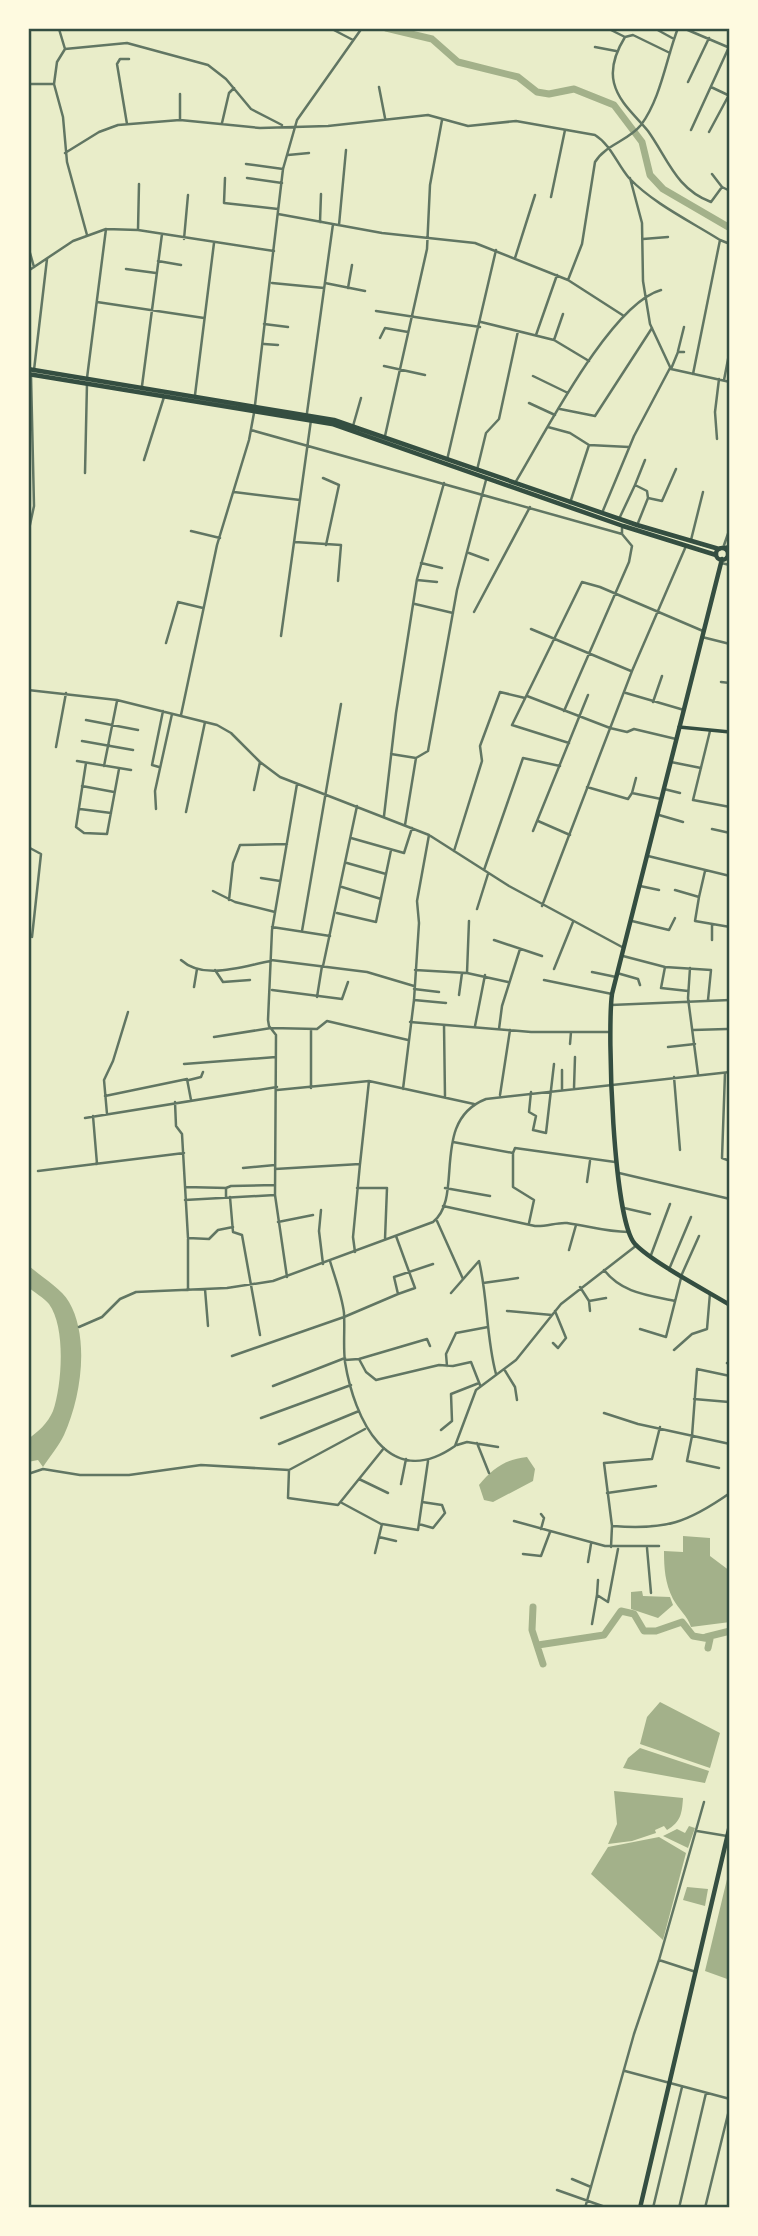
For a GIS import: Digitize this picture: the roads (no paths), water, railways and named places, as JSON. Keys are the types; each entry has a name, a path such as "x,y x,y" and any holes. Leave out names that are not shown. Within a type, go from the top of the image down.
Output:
{"highway":[{"path":"30,372 195,395 299,415 477,470 725,559"},
{"path":"87,381 164,397 232,403"},
{"path":"299,415 307,413 353,426 486,479 688,544 724,548"},
{"path":"716,555 724,548"},
{"path":"724,548 725,559 702,638 612,993 608,1032 619,1172 628,1231 637,1245 730,1305"},
{"path":"640,2208 730,1825"}],"main road":[{"path":"680,727 730,732"}],"street":[{"path":"330,28 354,39"},
{"path":"181,716 220,538 251,430 283,169 296,125 362,28"},
{"path":"607,28 625,37 633,35 670,53"},
{"path":"654,28 674,39"},
{"path":"568,279 582,244 595,162 609,149 624,142 640,125 658,89 678,28"},
{"path":"683,28 729,47 691,130"},
{"path":"60,29 65,49 57,62 54,84 63,117 65,153 87,235"},
{"path":"625,37 616,51 614,82 625,104 670,169 692,193 711,202 722,187"},
{"path":"688,82 709,38"},
{"path":"65,49 102,43 138,44 208,65 218,71 251,109 285,127"},
{"path":"594,47 616,51"},
{"path":"127,124 120,94 117,62 129,59"},
{"path":"28,84 54,84"},
{"path":"709,132 730,95 710,86"},
{"path":"379,87 385,118"},
{"path":"222,123 225,103 234,88"},
{"path":"120,94 126,93"},
{"path":"180,94 180,120"},
{"path":"65,153 105,129 127,124 180,120 248,127 328,126 428,115 468,126 516,121 595,135 609,149 629,178 671,210 730,244"},
{"path":"384,437 428,239 430,185 442,120"},
{"path":"551,197 565,130"},
{"path":"730,143 730,148"},
{"path":"339,225 346,150"},
{"path":"288,155 309,153"},
{"path":"246,164 283,169"},
{"path":"712,174 722,187 730,191"},
{"path":"225,178 223,203 279,209"},
{"path":"247,178 282,183"},
{"path":"629,178 641,219 645,295 652,328 671,369"},
{"path":"138,230 139,184"},
{"path":"320,222 321,194"},
{"path":"184,239 188,195"},
{"path":"515,258 536,195"},
{"path":"278,214 428,239 463,241 496,250 568,279 624,316"},
{"path":"307,413 333,224"},
{"path":"85,472 87,381 106,229"},
{"path":"28,271 87,235 106,229 138,230 274,251"},
{"path":"142,387 162,234"},
{"path":"643,239 668,237"},
{"path":"693,374 720,240"},
{"path":"195,395 214,243"},
{"path":"28,246 34,267"},
{"path":"447,460 496,250"},
{"path":"28,534 33,513 30,372 47,259"},
{"path":"158,261 181,265"},
{"path":"348,288 352,265"},
{"path":"126,269 156,273"},
{"path":"536,335 557,275"},
{"path":"270,283 324,288"},
{"path":"325,283 365,291"},
{"path":"515,483 589,360 624,316 645,295 660,290"},
{"path":"97,302 205,318"},
{"path":"376,311 480,327"},
{"path":"554,340 563,314"},
{"path":"481,322 554,340 589,360"},
{"path":"264,324 288,327"},
{"path":"602,513 629,447 671,369 684,327"},
{"path":"380,338 384,328 408,332"},
{"path":"559,408 595,416 652,328"},
{"path":"477,470 486,433 499,419 518,331"},
{"path":"262,343 278,345"},
{"path":"724,380 730,349"},
{"path":"678,351 684,352"},
{"path":"384,366 425,375"},
{"path":"671,369 730,382"},
{"path":"533,376 568,393"},
{"path":"717,439 715,412 719,379"},
{"path":"144,460 164,397"},
{"path":"353,426 361,398"},
{"path":"529,403 555,415"},
{"path":"281,636 311,420"},
{"path":"548,427 570,433 589,444 629,447"},
{"path":"251,430 622,534"},
{"path":"570,503 589,444"},
{"path":"564,711 616,595 632,549 622,534 622,522 645,460"},
{"path":"648,498 662,501 676,469"},
{"path":"28,477 33,477"},
{"path":"323,478 339,485 326,545"},
{"path":"391,754 416,758 428,751 453,613 486,479"},
{"path":"384,817 417,580 444,483"},
{"path":"635,485 647,491 648,498 637,526"},
{"path":"233,492 300,500"},
{"path":"542,906 632,671 688,544 703,492"},
{"path":"474,612 530,507"},
{"path":"28,512 33,513"},
{"path":"724,548 730,528"},
{"path":"191,531 220,538"},
{"path":"295,542 335,544 342,547 338,581"},
{"path":"469,554 488,560"},
{"path":"725,559 730,565"},
{"path":"421,562 442,568"},
{"path":"417,580 438,582"},
{"path":"569,743 513,726 582,582 704,631"},
{"path":"166,643 178,602 203,608"},
{"path":"414,603 453,613"},
{"path":"531,629 632,671"},
{"path":"702,638 730,644"},
{"path":"653,702 662,676"},
{"path":"721,682 730,683"},
{"path":"28,690 117,700 205,722 231,733 260,762 297,784 429,835 542,906 625,949"},
{"path":"454,851 482,758 480,746 500,691 526,697 627,732 634,729 676,739"},
{"path":"56,747 66,693"},
{"path":"625,693 684,710"},
{"path":"533,831 588,695"},
{"path":"104,766 117,700"},
{"path":"302,931 341,704"},
{"path":"160,768 152,765 163,711"},
{"path":"156,809 155,791 172,713"},
{"path":"86,720 138,730"},
{"path":"186,811 205,722"},
{"path":"710,731 694,801 730,807"},
{"path":"82,741 133,750"},
{"path":"405,825 416,758"},
{"path":"477,909 523,758 560,766"},
{"path":"77,761 131,771"},
{"path":"254,790 260,762"},
{"path":"671,762 701,768"},
{"path":"86,763 76,827 84,833 107,834 120,769"},
{"path":"587,787 628,799 636,778"},
{"path":"287,1277 275,1195 276,1032 268,1023 272,990 272,927 297,784"},
{"path":"82,786 115,792"},
{"path":"664,789 680,793"},
{"path":"632,793 661,799"},
{"path":"317,998 337,913 357,806"},
{"path":"79,808 111,813"},
{"path":"658,815 683,822"},
{"path":"537,820 570,835"},
{"path":"351,838 406,852 411,828"},
{"path":"712,829 730,833"},
{"path":"403,1089 414,1000 417,901 429,835"},
{"path":"229,900 233,863 240,845 287,844"},
{"path":"28,847 41,854 32,937"},
{"path":"337,913 375,923 391,849"},
{"path":"648,856 730,876"},
{"path":"346,863 386,874"},
{"path":"705,871 694,920 730,927"},
{"path":"261,878 280,881"},
{"path":"640,886 659,890"},
{"path":"342,887 381,898"},
{"path":"675,890 699,897"},
{"path":"213,891 229,900 275,912"},
{"path":"632,921 670,930 675,918"},
{"path":"467,974 469,921"},
{"path":"554,969 573,922"},
{"path":"712,924 712,940"},
{"path":"272,927 330,936"},
{"path":"494,940 542,956"},
{"path":"499,1029 520,949"},
{"path":"623,956 665,967 711,971 708,1000"},
{"path":"181,960 197,969 215,970 271,960 323,966 372,973 414,988 439,992"},
{"path":"665,967 661,988 688,992"},
{"path":"690,968 688,992 698,1074"},
{"path":"194,987 197,969"},
{"path":"215,970 223,982 250,980"},
{"path":"415,970 485,975 509,983"},
{"path":"592,972 638,979 640,985"},
{"path":"459,995 462,973"},
{"path":"475,1026 485,975"},
{"path":"544,981 612,993"},
{"path":"272,990 317,998 344,998 348,982"},
{"path":"414,1000 446,1003"},
{"path":"610,1005 730,1000"},
{"path":"107,1114 104,1080 113,1061 128,1012"},
{"path":"214,1037 271,1028 320,1028 327,1021 408,1040"},
{"path":"410,1022 510,1030 608,1032"},
{"path":"444,1025 445,1097"},
{"path":"311,1029 311,1088"},
{"path":"693,1030 727,1029"},
{"path":"500,1095 510,1030"},
{"path":"570,1044 571,1032"},
{"path":"668,1047 695,1044"},
{"path":"184,1064 276,1057"},
{"path":"574,1088 575,1057"},
{"path":"531,1092 529,1112 536,1116 533,1129 546,1133 554,1064"},
{"path":"562,1070 562,1089"},
{"path":"105,1096 201,1077 203,1072"},
{"path":"79,1327 104,1317 127,1295 251,1285 287,1277 436,1220 443,1206 459,1121 474,1104 500,1095 730,1072"},
{"path":"725,1073 722,1158 730,1161"},
{"path":"674,1077 680,1150"},
{"path":"188,1080 191,1100"},
{"path":"85,1118 175,1102 277,1089 369,1082 474,1104"},
{"path":"355,1252 353,1237 357,1188 369,1082"},
{"path":"175,1102 176,1126 182,1133 184,1153 188,1290"},
{"path":"93,1116 97,1164"},
{"path":"453,1142 513,1153"},
{"path":"529,1224 534,1200 513,1186 515,1148 618,1162"},
{"path":"38,1171 184,1153"},
{"path":"587,1182 590,1159"},
{"path":"243,1168 360,1164"},
{"path":"619,1172 730,1199"},
{"path":"185,1187 275,1185"},
{"path":"227,1188 234,1233 242,1234 260,1335"},
{"path":"357,1188 387,1188 385,1240"},
{"path":"446,1188 490,1196"},
{"path":"186,1200 275,1195"},
{"path":"651,1255 670,1205"},
{"path":"443,1206 548,1227 564,1223 628,1231"},
{"path":"624,1208 650,1214"},
{"path":"321,1210 319,1231 323,1264"},
{"path":"278,1222 313,1215"},
{"path":"670,1267 691,1217"},
{"path":"436,1220 463,1279"},
{"path":"569,1250 576,1225"},
{"path":"188,1239 209,1239 218,1230 233,1227"},
{"path":"232,1356 344,1317 415,1288 396,1236"},
{"path":"640,1329 666,1338 682,1274 699,1236"},
{"path":"441,1430 452,1421 451,1394 480,1385 516,1360 555,1311 580,1287 637,1245"},
{"path":"330,1261 344,1317 345,1359 365,1429 384,1448 406,1459 428,1461 467,1442 498,1447"},
{"path":"451,1293 479,1261 489,1326 490,1353 496,1374"},
{"path":"398,1294 394,1278 433,1264"},
{"path":"604,1270 615,1283 625,1288 675,1301"},
{"path":"483,1283 518,1278"},
{"path":"580,1287 589,1301 590,1311"},
{"path":"205,1289 208,1326"},
{"path":"674,1350 695,1333 707,1329 710,1293"},
{"path":"589,1301 606,1298"},
{"path":"506,1311 552,1315"},
{"path":"553,1343 558,1348 566,1338 555,1311"},
{"path":"447,1366 446,1353 456,1332 489,1326"},
{"path":"273,1386 345,1359 359,1359 427,1339 430,1346"},
{"path":"359,1359 362,1368 376,1380 439,1365 471,1362 480,1385"},
{"path":"719,1468 688,1462 694,1399 698,1368 730,1376"},
{"path":"504,1369 515,1387 517,1400"},
{"path":"261,1418 351,1385"},
{"path":"454,1446 461,1434 473,1395 480,1385"},
{"path":"694,1399 729,1402"},
{"path":"279,1444 359,1411"},
{"path":"604,1413 730,1444"},
{"path":"611,1547 612,1526 604,1463 652,1459 660,1427"},
{"path":"28,1474 43,1469 80,1475 129,1475 201,1465 289,1470 365,1429"},
{"path":"477,1443 489,1473"},
{"path":"289,1470 288,1498 338,1505 384,1448"},
{"path":"401,1484 406,1459"},
{"path":"341,1502 381,1524 418,1530 428,1461"},
{"path":"359,1479 388,1493"},
{"path":"607,1493 656,1486"},
{"path":"612,1526 647,1527 682,1522 730,1493"},
{"path":"419,1524 433,1528 445,1513 442,1506 422,1502"},
{"path":"541,1514 544,1518 541,1530"},
{"path":"514,1521 591,1544 619,1548 659,1546"},
{"path":"375,1553 381,1524"},
{"path":"523,1555 541,1556 550,1532"},
{"path":"379,1537 396,1541"},
{"path":"588,1562 591,1544"},
{"path":"597,1595 607,1602 610,1601 619,1548"},
{"path":"647,1548 651,1593"},
{"path":"592,1624 598,1580"},
{"path":"585,2208 704,1802"},
{"path":"697,1830 727,1836"},
{"path":"659,1960 696,1972"},
{"path":"625,2071 730,2099"},
{"path":"653,2208 682,2087"},
{"path":"679,2208 706,2093"},
{"path":"705,2208 730,2106"},
{"path":"572,2179 591,2187"},
{"path":"558,2190 608,2208"}],"waterway":[{"path":"386,28 432,39 458,62 518,77 537,92 549,94 574,89 614,105 642,142 650,175 663,189 730,228"},
{"path":"533,1607 532,1630 543,1664"},
{"path":"538,1645 604,1635 621,1611 634,1614 644,1631 656,1631 682,1622 693,1636 710,1639 708,1648"},
{"path":"706,1637 730,1631"}]}
